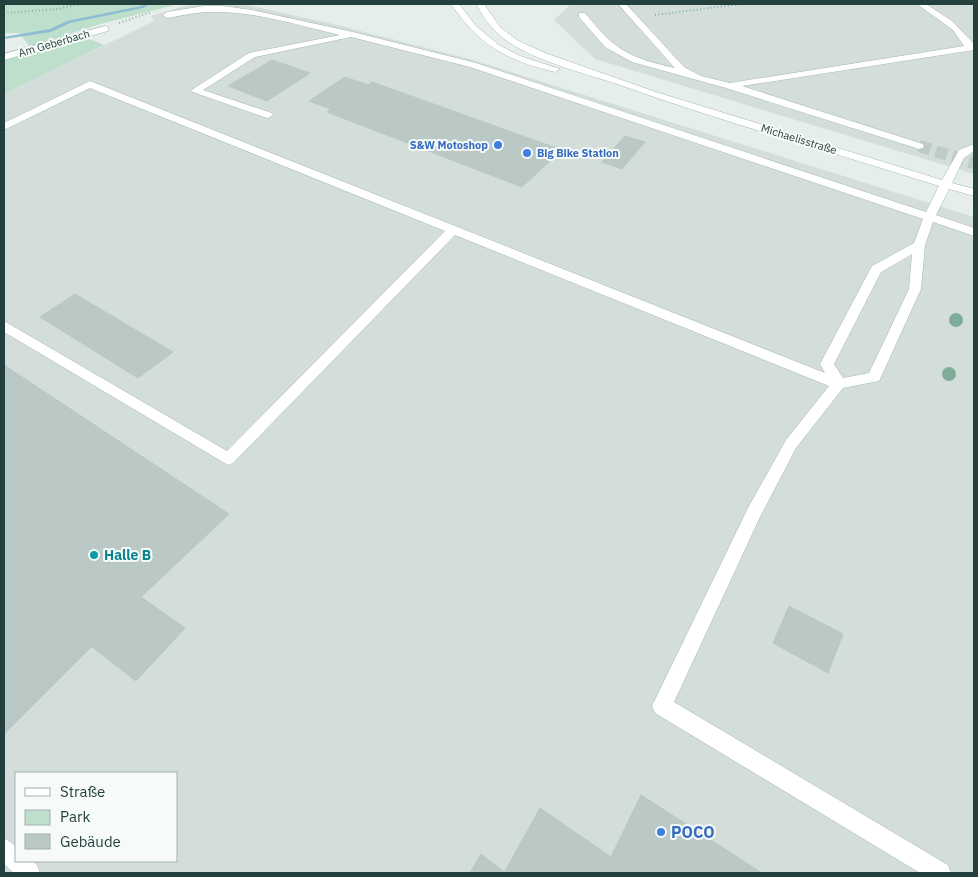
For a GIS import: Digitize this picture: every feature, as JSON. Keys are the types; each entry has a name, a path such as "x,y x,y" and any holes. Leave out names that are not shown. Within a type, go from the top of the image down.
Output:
{"street":[{"name":"Michaelisstraße","path":"455,4 469,23 496,48 569,74 624,85"},
{"name":"Michaelisstraße","path":"480,4 489,20 514,42 542,55 624,85 974,193"},
{"path":"622,4 681,70 689,75"},
{"path":"728,85 972,48 957,29 921,4"},
{"path":"167,15 223,9 252,13 353,35 473,66 974,232"},
{"path":"582,15 607,45 620,53 702,80 728,85 919,146"},
{"name":"Am Geberbach","path":"4,57 105,29"},
{"path":"268,115 195,91 252,55 353,35"},
{"path":"4,127 90,84 839,384 874,376 915,289 919,245 929,217 959,157 963,152 974,147"},
{"path":"4,326 228,459 454,229"},
{"path":"839,384 828,364 876,269 919,245"},
{"path":"839,384 790,444 754,513 662,706 940,873"},
{"path":"4,849 15,860"},
{"path":"18,862 29,873"}],"path":[{"path":"4,13 58,9 80,4"},
{"path":"635,18 741,4"},
{"path":"105,29 152,12"}],"shaded area":[{"path":"191,4 243,4 333,24 470,59 974,217 974,873 4,873 4,94 154,21 151,16"},
{"path":"571,4 974,4 974,174 595,59 554,20"}],"green space":[{"path":"4,4 178,4 97,25 30,47 19,33 4,33"},
{"path":"84,37 104,45 4,94 4,60"}],"building":[{"path":"272,60 310,73 267,101 228,86"},
{"path":"345,77 368,85 372,82 562,150 522,187 327,112 331,109 309,101"},
{"path":"625,136 645,142 622,169 602,162"},
{"path":"75,294 173,352 138,378 40,317"},
{"name":"Halle B","path":"4,365 229,514 141,597 4,734"},
{"path":"141,597 185,628 136,681 92,647"},
{"path":"789,606 843,634 828,673 773,643"},
{"name":"POCO","path":"641,795 762,873 504,873 540,808 611,857"},
{"path":"481,854 504,872 504,873 470,873"}],"waterway":[{"path":"4,38 51,30 69,22 143,7 148,4"}],"tunnel":[{"path":"923,147 919,146 974,163"}],"place":[{"name":"S&W Motoshop","path":"498,145"},
{"name":"Big Bike Station","path":"527,153"},
{"name":"Halle B","path":"94,555"},
{"name":"POCO","path":"661,832"}]}
